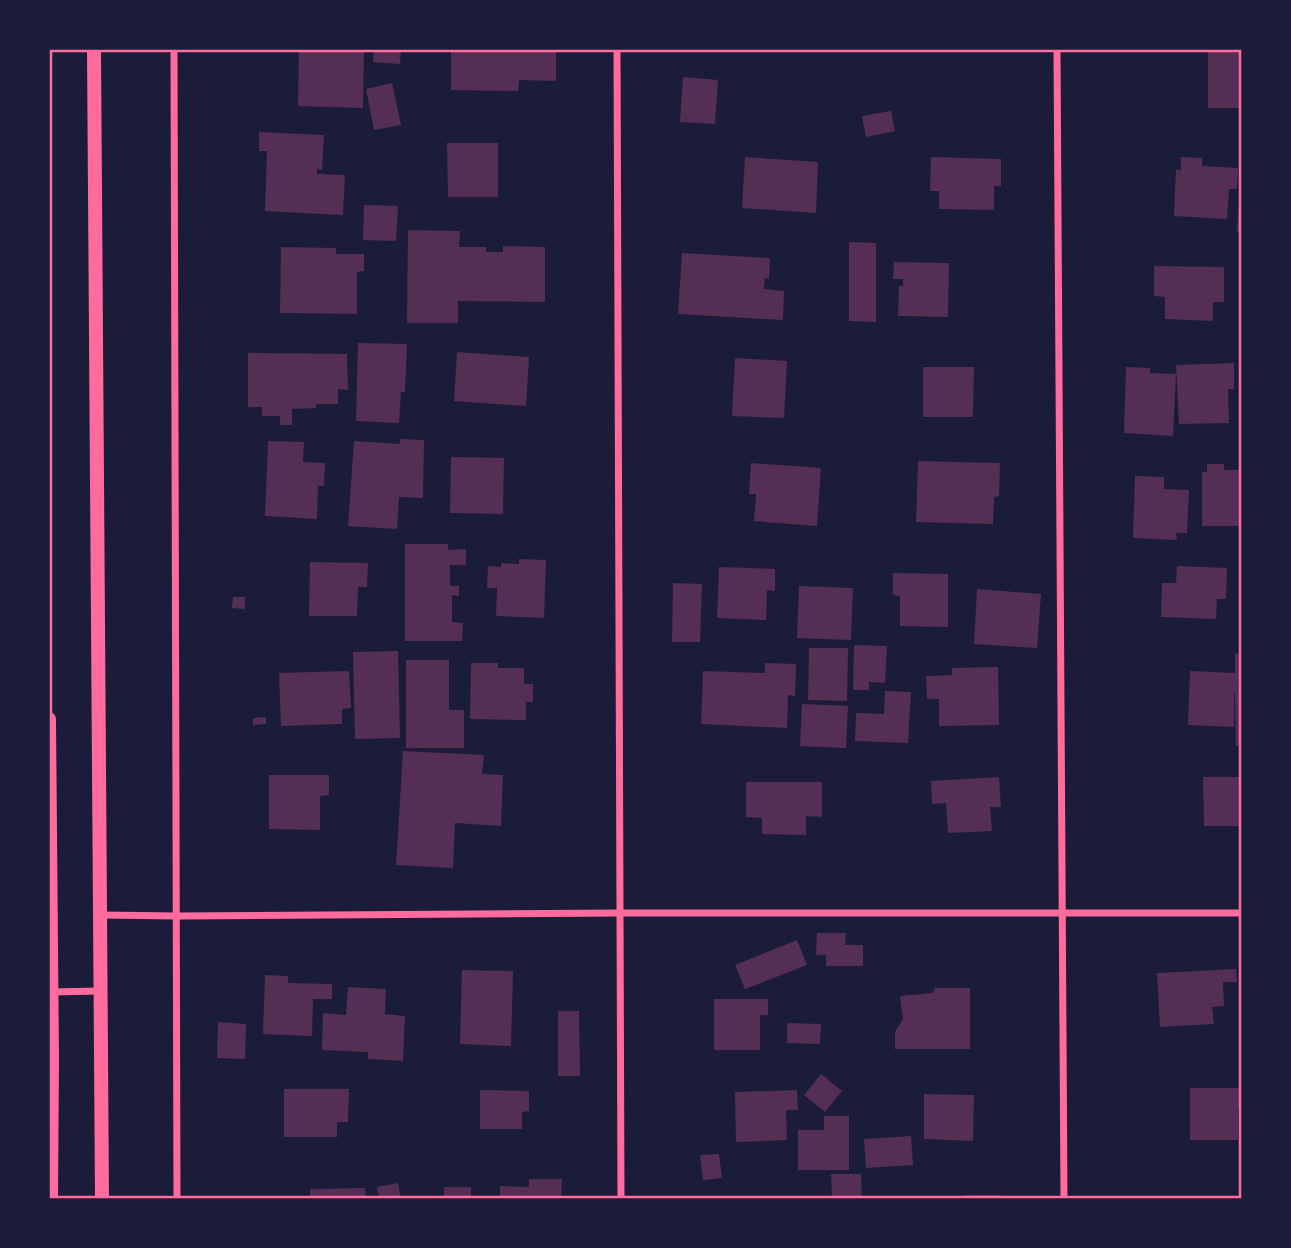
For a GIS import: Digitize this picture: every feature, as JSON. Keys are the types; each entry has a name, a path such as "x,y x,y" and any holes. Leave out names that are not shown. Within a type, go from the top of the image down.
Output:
{"main road":[{"path":"94,49 102,1199"},
{"path":"49,719 51,1199"}],"street":[{"path":"174,49 177,1199"},
{"path":"617,49 621,1199"},
{"path":"1057,49 1064,1199"},
{"path":"101,915 1242,913"},
{"path":"50,992 100,991"}],"building":[{"path":"299,49 364,49 363,108 298,106"},
{"path":"374,49 401,49 400,64 373,62"},
{"path":"451,49 556,49 556,81 519,80 518,91 451,90"},
{"path":"1208,52 1242,52 1242,108 1208,108"},
{"path":"683,77 718,80 715,124 680,122"},
{"path":"392,83 401,125 374,130 366,89"},
{"path":"891,111 895,131 866,137 862,116"},
{"path":"259,132 324,135 322,170 317,169 317,174 345,175 343,215 265,211 267,151 259,151"},
{"path":"447,143 498,143 498,197 448,197"},
{"path":"745,157 818,162 816,213 742,208"},
{"path":"931,157 1001,159 1001,186 994,186 994,210 939,209 939,191 930,191"},
{"path":"1181,157 1202,158 1202,166 1238,168 1237,189 1229,189 1227,219 1174,216 1176,169 1181,171"},
{"path":"1240,187 1242,232 1237,232"},
{"path":"364,205 398,206 396,241 363,240"},
{"path":"408,230 460,231 459,247 486,247 486,252 503,252 503,246 545,247 545,302 458,301 458,323 407,323"},
{"path":"849,242 876,243 876,322 849,321"},
{"path":"281,247 336,248 336,254 364,254 364,271 357,272 357,314 280,313"},
{"path":"682,253 770,258 769,279 765,278 764,289 784,291 783,320 678,314"},
{"path":"894,262 949,263 948,317 898,316 899,286 903,286 903,279 893,279"},
{"path":"1154,266 1224,267 1224,302 1213,302 1213,321 1165,319 1165,297 1154,296"},
{"path":"358,343 407,344 405,392 401,392 399,423 356,421"},
{"path":"457,352 529,357 526,406 454,401"},
{"path":"248,353 347,354 348,390 338,389 338,404 316,404 316,408 292,409 292,425 280,425 280,416 262,416 262,407 248,407"},
{"path":"735,358 787,361 784,418 732,416"},
{"path":"1234,363 1234,389 1228,389 1229,423 1179,424 1176,365"},
{"path":"923,367 974,367 973,417 923,417"},
{"path":"1126,367 1150,368 1150,373 1176,374 1173,436 1124,433"},
{"path":"400,439 424,440 423,498 399,497 397,529 348,526 354,441 400,444"},
{"path":"268,441 304,442 303,462 325,463 324,486 318,486 317,519 265,516"},
{"path":"451,457 504,458 503,514 450,513"},
{"path":"918,461 1000,463 999,496 994,497 993,524 916,522"},
{"path":"751,463 821,468 817,526 754,521 756,494 749,494"},
{"path":"1207,464 1224,464 1224,470 1242,470 1242,526 1202,526 1202,472 1207,472"},
{"path":"1135,476 1164,477 1164,489 1189,490 1187,533 1176,533 1177,540 1133,538"},
{"path":"405,544 448,544 448,550 466,549 466,565 450,565 450,586 459,586 459,596 452,595 452,622 463,623 462,641 405,641"},
{"path":"519,559 546,560 544,618 496,616 497,588 487,588 488,566 501,567 501,563 519,564"},
{"path":"310,562 368,563 367,587 358,587 357,616 309,616"},
{"path":"1177,566 1227,568 1226,599 1217,599 1216,619 1161,617 1162,583 1176,583"},
{"path":"719,567 775,569 775,591 767,590 766,620 717,618"},
{"path":"893,573 948,574 948,627 900,626 900,596 893,595"},
{"path":"673,583 702,584 700,642 672,642"},
{"path":"799,586 853,588 851,640 797,638"},
{"path":"977,589 1041,594 1037,648 974,644"},
{"path":"233,597 245,597 245,609 232,608"},
{"path":"854,645 887,646 885,683 869,682 869,690 853,690"},
{"path":"809,648 848,648 847,701 808,700"},
{"path":"398,651 400,738 355,739 353,652"},
{"path":"1242,653 1242,746 1236,746 1235,694 1234,727 1188,725 1190,671 1235,673 1235,654"},
{"path":"406,660 449,660 449,710 464,710 464,748 406,748"},
{"path":"471,663 498,663 498,668 524,668 524,684 533,684 533,702 526,702 526,720 470,719"},
{"path":"765,663 796,664 795,696 788,695 787,728 701,724 703,671 765,673"},
{"path":"998,667 999,725 939,726 939,699 927,699 926,676 952,675 952,668"},
{"path":"349,671 351,708 342,709 342,724 281,726 279,673"},
{"path":"885,691 911,692 908,743 855,741 856,713 884,714"},
{"path":"802,704 848,706 846,748 800,746"},
{"path":"266,717 266,724 253,725 253,718"},
{"path":"403,751 484,755 482,774 503,775 501,826 455,823 453,868 396,865"},
{"path":"269,775 329,775 329,795 320,796 320,830 269,829"},
{"path":"999,777 1001,807 990,807 992,831 948,833 946,803 932,804 931,781"},
{"path":"1203,777 1242,777 1242,826 1204,826"},
{"path":"746,782 822,782 822,817 806,816 806,835 762,834 762,818 746,817"},
{"path":"817,933 846,933 845,945 863,945 863,966 826,966 826,955 816,955"},
{"path":"797,940 807,965 745,989 735,965"},
{"path":"1236,969 1237,982 1223,982 1224,1006 1212,1007 1214,1024 1160,1027 1157,973"},
{"path":"462,970 513,971 511,1046 460,1044"},
{"path":"265,975 288,976 288,983 332,984 332,999 313,999 312,1036 263,1034"},
{"path":"348,987 386,989 385,1014 405,1016 403,1061 368,1059 368,1052 322,1050 323,1013 346,1015"},
{"path":"935,988 970,988 970,1049 895,1049 895,1032 903,1019 900,996 933,993"},
{"path":"714,999 768,999 768,1015 760,1015 760,1050 714,1050"},
{"path":"558,1011 579,1011 580,1076 558,1076"},
{"path":"218,1022 246,1024 245,1059 217,1058"},
{"path":"787,1023 821,1024 820,1044 787,1043"},
{"path":"821,1074 842,1091 825,1112 804,1095"},
{"path":"1190,1088 1242,1088 1242,1108 1238,1108 1238,1140 1190,1140"},
{"path":"284,1089 349,1089 348,1122 337,1122 337,1137 284,1137"},
{"path":"480,1090 529,1091 529,1111 522,1112 522,1129 480,1129"},
{"path":"797,1090 798,1110 786,1110 787,1140 736,1142 735,1092"},
{"path":"924,1094 974,1095 973,1141 924,1139"},
{"path":"824,1116 849,1116 849,1170 798,1170 798,1130 824,1130"},
{"path":"911,1136 913,1165 866,1168 864,1139"},
{"path":"719,1154 722,1178 703,1180 700,1155"},
{"path":"831,1174 861,1174 862,1199 832,1199"},
{"path":"529,1179 562,1179 561,1199 500,1199 500,1186 529,1187"},
{"path":"398,1183 401,1199 379,1199 377,1187"},
{"path":"444,1187 471,1187 471,1199 444,1199"},
{"path":"365,1188 366,1199 310,1199 310,1189"},
{"path":"963,1195 1001,1195 1001,1199 963,1199"}]}
